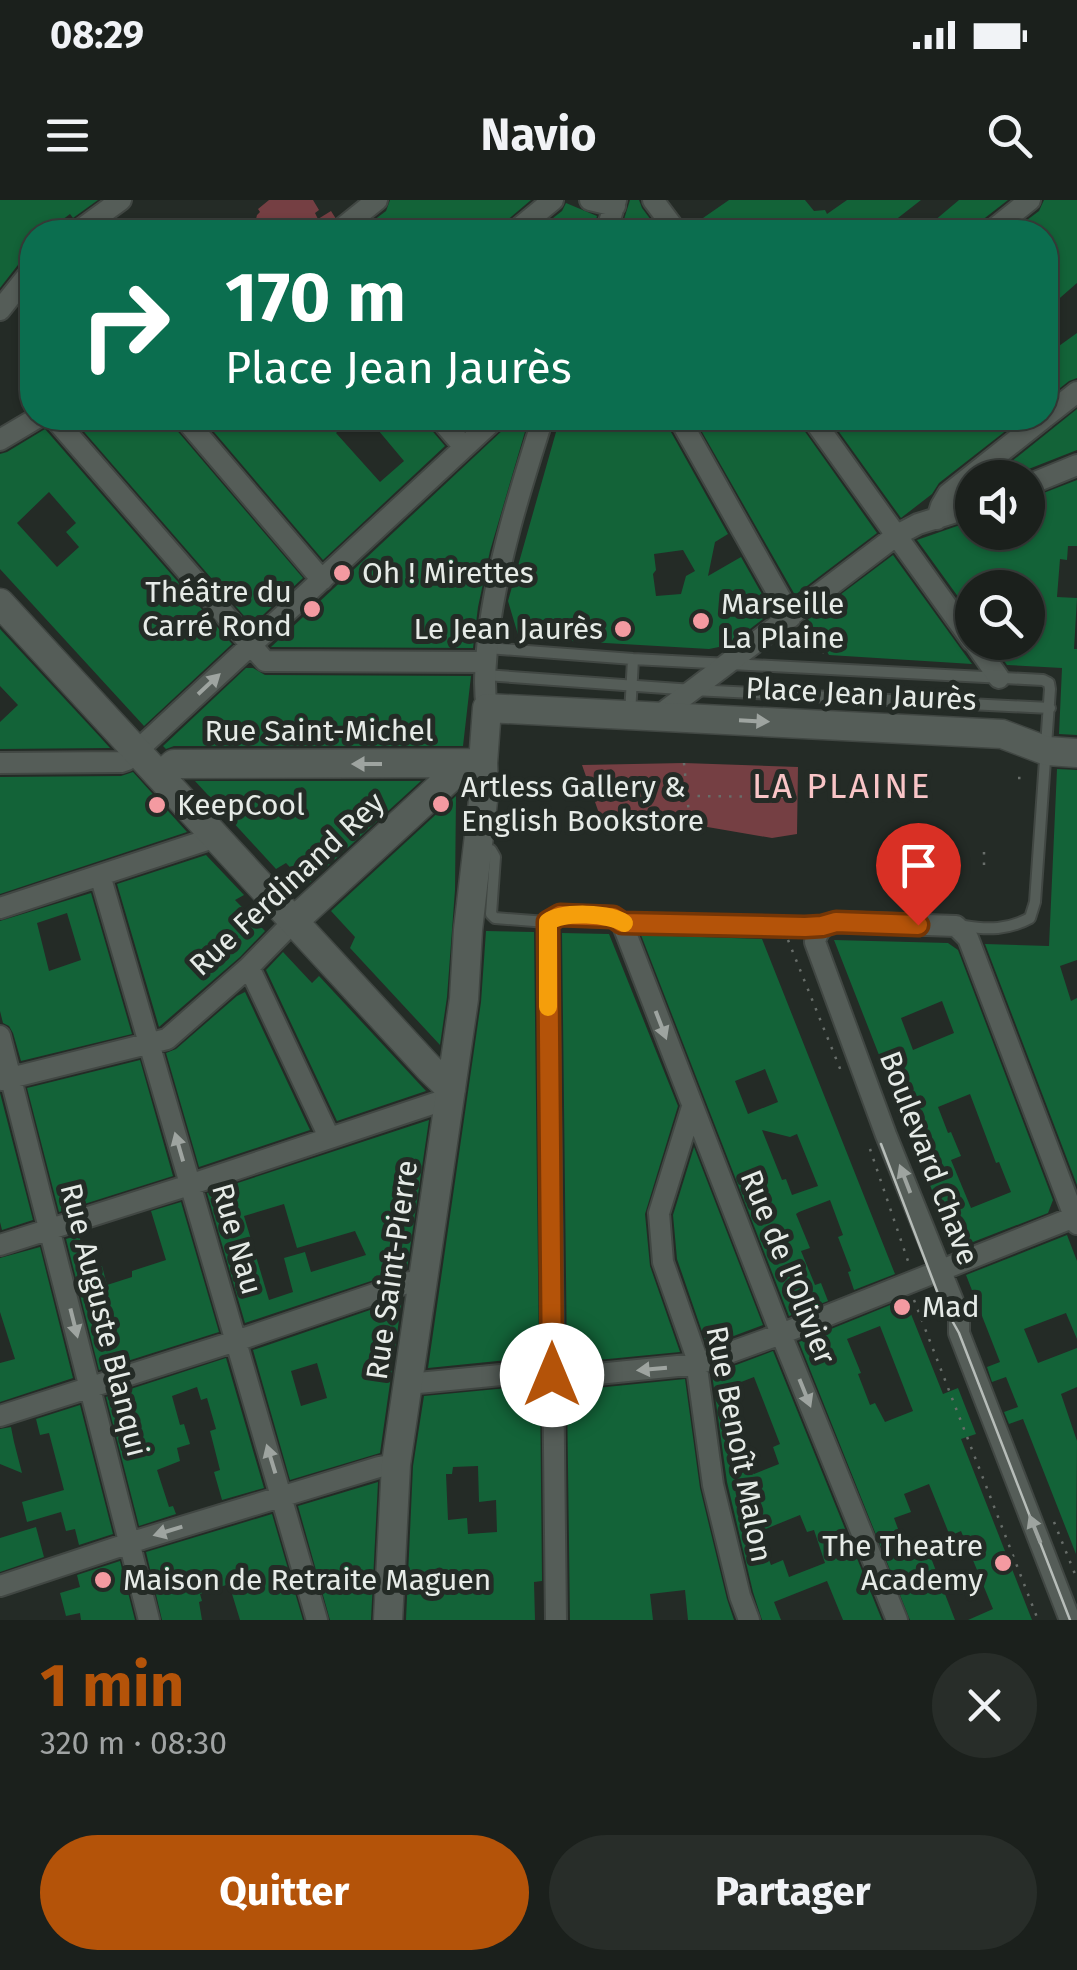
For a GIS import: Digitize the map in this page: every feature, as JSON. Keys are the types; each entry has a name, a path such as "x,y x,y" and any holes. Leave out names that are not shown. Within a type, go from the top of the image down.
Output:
{"street":[{"path":"94,220 121,200"},
{"path":"352,220 377,200"},
{"path":"529,220 553,200"},
{"path":"590,200 616,203"},
{"path":"1005,220 1030,200"},
{"path":"0,310 20,285"},
{"path":"64,430 265,661 486,659"},
{"path":"194,430 322,580"},
{"path":"449,430 464,447"},
{"path":"0,763 122,762 483,430"},
{"path":"478,849 484,792 474,763 487,708 486,659 496,581 539,430"},
{"path":"686,430 797,617"},
{"path":"821,430 955,617"},
{"path":"937,519 948,494 1029,430"},
{"path":"1045,478 1077,465"},
{"name":"Place Jean Jaurès","path":"644,716 693,690 797,617 897,535 955,513"},
{"path":"0,603 451,1094 190,1185 0,1244"},
{"path":"986,660 999,678"},
{"name":"Place Jean Jaurès","path":"487,708 1002,734 1061,752"},
{"name":"Rue Saint-Michel","path":"160,776 174,764 474,763"},
{"name":"Rue Ferdinand Rey","path":"6,1080 166,1040 249,967 294,920 474,763"},
{"path":"0,908 216,837"},
{"name":"Rue Saint-Pierre","path":"388,1620 396,1464 464,1000 478,849"},
{"name":"Rue Nau","path":"100,876 318,1620"},
{"path":"556,1620 548,927 560,915 613,917 624,929"},
{"path":"408,1384 542,1372 567,1377 698,1364 1076,1219 965,934 956,926 836,922 819,934"},
{"name":"Rue de l'Olivier","path":"624,929 896,1620"},
{"name":"Boulevard Chave","path":"819,934 886,1135 959,1316 958,1333 1070,1620"},
{"path":"249,967 329,1137"},
{"name":"Rue Auguste Blanqui","path":"0,1036 6,1080 50,1228 149,1620"},
{"name":"Rue Benoît Malon","path":"692,1107 659,1213 663,1262 698,1364 713,1485 749,1620"},
{"path":"0,1416 410,1282 424,1282"},
{"path":"0,1586 396,1464"}],"lane":[{"path":"486,659 634,659 1043,680 1049,684 1050,708 1061,752 1036,902 1030,918 1014,927 964,926"},
{"path":"486,659 632,685 1050,708"},
{"path":"634,659 632,685 644,716"},
{"path":"478,849 491,850 495,857 490,914 548,927"},
{"path":"624,929 784,926 819,934"}],"path":[{"path":"797,617 827,659"},
{"path":"684,763 690,824"},
{"path":"687,796 799,797"},
{"path":"887,800 903,800"},
{"path":"984,848 984,865"},
{"path":"784,926 844,1080"},
{"path":"870,1150 910,1262 901,1274"},
{"path":"909,1294 1038,1620"},
{"path":"927,1333 932,1342"},
{"path":"988,1483 991,1497"}],"shaded area":[{"path":"269,200 313,200 319,210 315,213 318,219 331,211 337,220 257,220 258,209"},
{"path":"582,765 798,767 797,834 772,838 690,824 601,819"}],"building":[{"path":"0,200 98,200 73,218 70,214 62,220 20,220 20,262 0,288"},
{"path":"390,200 531,200 507,220 374,220 386,211"},
{"path":"630,200 639,200 651,220 624,220"},
{"path":"729,200 805,200 814,211 825,210 827,214 847,200 921,200 895,220 700,220"},
{"path":"959,200 1008,200 982,220 935,220"},
{"path":"1044,200 1077,200 1077,283 1058,300 1058,220 1027,220 1039,211"},
{"path":"566,203 597,216 596,220 550,220"},
{"path":"1077,333 1077,378 1058,390 1058,347"},
{"path":"1077,409 1077,450 1045,463 1013,460 1051,430 1058,430 1058,424"},
{"path":"46,430 232,644 144,726 0,569 0,454","holes":["49,492 76,523 66,532 79,547 57,567 17,523"]},
{"path":"82,430 177,430 303,578 252,625"},
{"path":"212,430 339,430 336,433 380,482 404,461 378,430 432,430 445,446 323,560"},
{"path":"503,430 525,430 490,551 473,648 271,647"},
{"path":"557,430 670,430 728,534 715,542 708,576 741,557 772,612 729,645 709,649 519,638 508,601","holes":["683,550 695,571 686,576 681,594 656,596 654,554"]},
{"path":"701,430 804,430 877,533 795,595"},
{"path":"838,430 1007,430 968,460 955,460 955,470 901,518"},
{"path":"1077,480 1077,546 1068,546 1067,560 1060,559 1057,597 1077,598 1077,735 1059,734 1062,668 1007,665 1004,660 1045,660 1045,570 955,570 955,593 917,540 955,527 955,550 1045,550 1045,492"},
{"path":"893,555 955,641 955,660 969,660 972,664 829,655 808,619"},
{"path":"0,629 110,748 0,749 0,722 18,705 0,686"},
{"path":"246,668 265,675 471,676 463,746 163,746"},
{"path":"1057,769 1077,770 1077,960 1060,966 1071,1001 1077,998 1077,1185 985,944 1049,946"},
{"path":"133,772 187,832 0,894 0,777 121,776"},
{"path":"195,781 421,781 307,885 286,863 276,869"},
{"path":"456,796 455,890 440,1045 350,948 355,937 331,911"},
{"path":"206,855 244,895 235,900 265,931 159,1027 117,884"},
{"path":"91,893 132,1034 21,1061 13,1033 3,1023 0,1011 0,921","holes":["67,913 81,960 49,971 37,923"]},
{"path":"486,931 534,932 539,1357 428,1368 481,1002"},
{"path":"562,933 609,934 678,1106 645,1214 650,1266 680,1352 567,1363"},
{"path":"641,935 762,939 895,1274 854,1290 838,1237 843,1235 830,1200 799,1212 796,1214 810,1248 801,1251 815,1285 821,1283 828,1301 789,1316","holes":["765,1069 778,1102 748,1114 735,1081","762,1130 790,1137 797,1134 818,1186 792,1195"]},
{"path":"834,940 948,943 958,950 1053,1200 1048,1213 955,1249","holes":["942,1001 954,1033 913,1050 901,1018","970,1094 1011,1192 971,1208 951,1160 961,1156 938,1107"]},
{"path":"283,952 312,983 319,976 426,1091 337,1121 266,970"},
{"path":"245,992 310,1130 199,1167 166,1053"},
{"path":"140,1060 173,1176 59,1212 27,1088"},
{"path":"0,1093 33,1220 2,1230 0,1222"},
{"path":"429,1120 407,1269 245,1323 207,1193","holes":["284,1204 297,1248 355,1231 366,1255 311,1272 305,1252 284,1258 293,1292 269,1300 244,1216"]},
{"path":"694,1147 763,1325 707,1346 677,1259 673,1215"},
{"path":"181,1202 219,1332 99,1370 66,1239 79,1235 88,1269 102,1266 107,1285 132,1277 132,1271 166,1260 151,1211"},
{"path":"1067,1235 1077,1261 1077,1339 1066,1313 1024,1329 1038,1363 1077,1348 1077,1387 1061,1394 1077,1441 1076,1554 1023,1419 1009,1424 1004,1412 1018,1407 1006,1377 992,1382 987,1367 1000,1362 966,1275"},
{"path":"40,1247 73,1378 0,1402 0,1363 15,1359 0,1312 0,1258"},
{"path":"402,1299 380,1453 290,1480 253,1350","holes":["317,1363 327,1398 301,1406 291,1371"]},
{"path":"905,1299 943,1394 958,1388 976,1434 961,1439 1032,1620 968,1620 993,1609 961,1531 950,1536 929,1484 904,1494 911,1512 894,1518 907,1553 926,1545 955,1620 910,1620 799,1342","holes":["880,1326 913,1411 885,1422 875,1403 870,1405 847,1339"]},
{"path":"773,1351 882,1620 843,1620 827,1581 774,1602 781,1620 762,1620 727,1482 712,1374","holes":["754,1377 780,1444 773,1447 779,1464 754,1474 723,1389","800,1515 807,1532 814,1530 825,1563 789,1577 783,1560 771,1565 758,1532"]},
{"path":"226,1358 264,1488 222,1500 214,1472 220,1470 210,1431 216,1429 207,1398 201,1400 197,1387 172,1396 190,1444 177,1448 180,1461 157,1470 169,1507 173,1506 176,1514 139,1526 106,1397"},
{"path":"685,1379 700,1488 734,1620 688,1620 685,1590 650,1594 653,1620 570,1620 567,1391"},
{"path":"540,1385 542,1581 534,1582 535,1620 406,1620 413,1466 424,1396","holes":["478,1466 479,1502 496,1500 497,1532 468,1534 467,1518 448,1520 446,1474 452,1474 453,1467"]},
{"path":"80,1405 113,1534 79,1545 75,1529 66,1531 61,1512 27,1522 22,1502 64,1490 49,1433 40,1435 36,1419"},
{"path":"11,1427 22,1473 0,1464 0,1429"},
{"path":"378,1482 371,1620 330,1620 298,1506"},
{"path":"272,1514 303,1620 240,1620 229,1584 200,1594 202,1620 162,1620 146,1552"},
{"path":"36,1527 44,1557 0,1572 0,1538"},
{"path":"120,1561 135,1620 81,1620 80,1613 66,1616 60,1593 80,1587 77,1575"}],"tram line":[{"path":"881,1144 1070,1620"}],"slow traffic":[{"path":"548,1007 548,922 560,915 613,917 624,923"}],"place":[{"name":"Oh ! Mirettes","path":"342,573"},
{"name":"Théâtre du Carré Rond","path":"312,609"},
{"name":"Marseille La Plaine","path":"701,621"},
{"name":"Le Jean Jaurès","path":"623,629"},
{"name":"Artless Gallery & English Bookstore","path":"441,804"},
{"name":"KeepCool","path":"157,805"},
{"name":"Mad","path":"902,1307"},
{"name":"The Theatre Academy","path":"1003,1563"},
{"name":"Maison de Retraite Maguen","path":"103,1580"}],"district":[{"name":"LA PLAINE","path":"842,786"}],"route":[{"path":"552,1375 548,922 560,915 613,917 622,923 918,925"}]}
